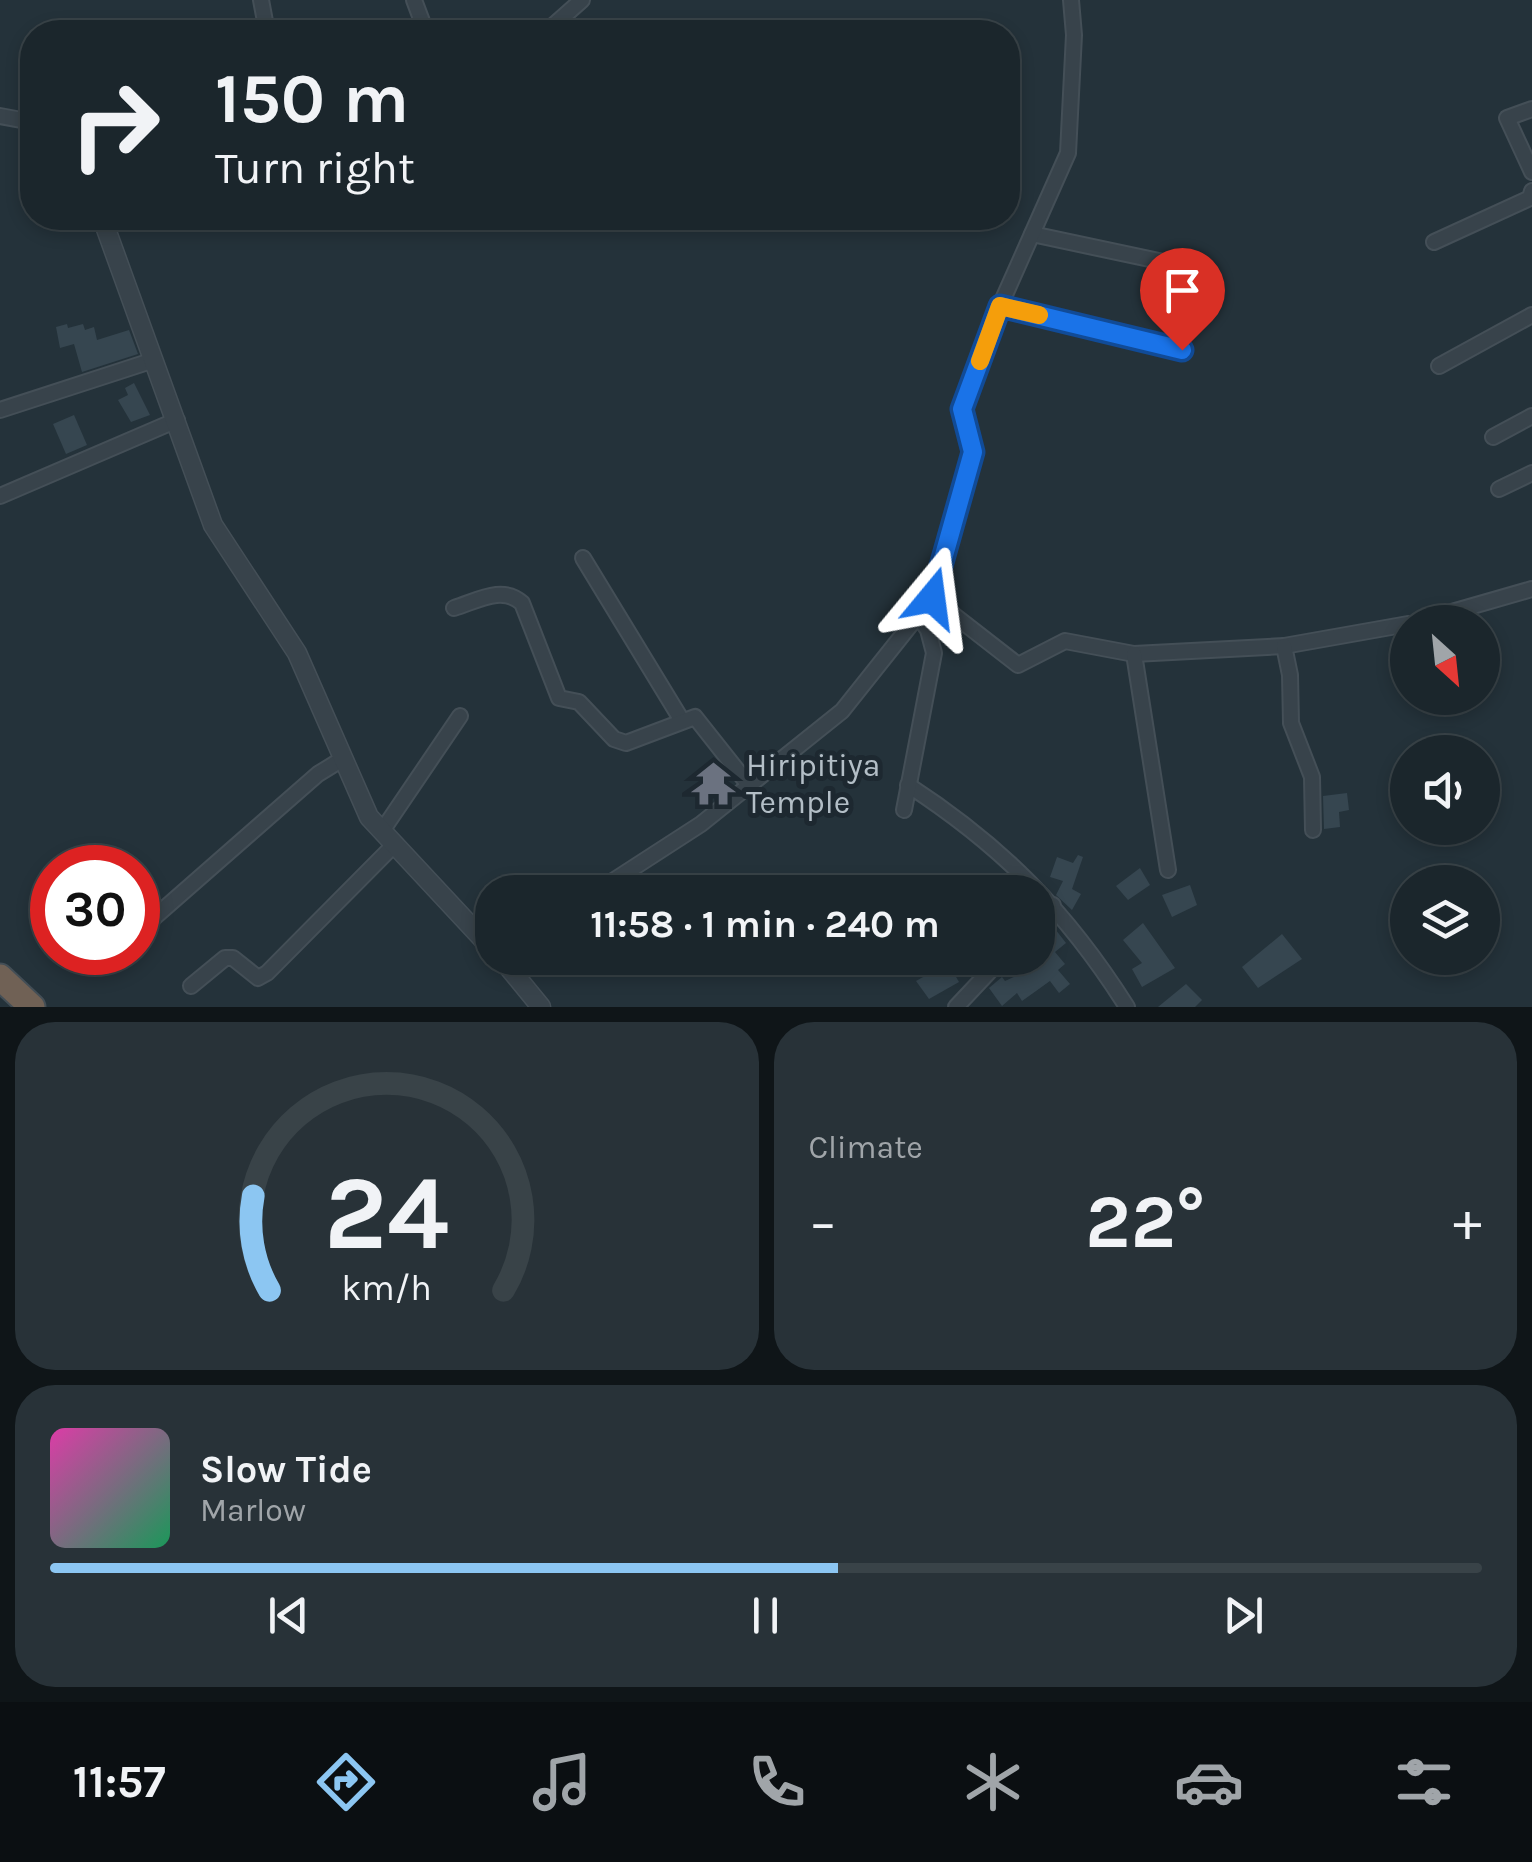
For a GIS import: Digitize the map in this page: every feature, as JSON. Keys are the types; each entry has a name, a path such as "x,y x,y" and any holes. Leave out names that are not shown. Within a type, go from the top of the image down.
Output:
{"highway":[{"path":"0,977 32,1007"},
{"path":"0,1000 7,1007"}],"street":[{"path":"560,20 582,0"},
{"path":"622,875 701,824 842,711 932,598 973,452 962,409 1000,306 1068,153 1074,35 1071,0"},
{"path":"1532,109 1508,118 1532,172"},
{"path":"1434,242 1530,198 1532,191"},
{"path":"106,230 214,525 297,653 369,817 475,930"},
{"path":"1032,234 1173,264"},
{"path":"1000,306 1182,350"},
{"path":"1439,366 1532,315"},
{"path":"0,410 154,360"},
{"path":"1493,437 1532,416"},
{"path":"0,496 177,420"},
{"path":"1499,489 1532,473"},
{"path":"583,558 681,719"},
{"path":"1476,605 1532,589"},
{"path":"454,608 504,592 514,596 522,603 559,698 578,702 614,739 626,743 681,719 695,717 748,784"},
{"path":"932,598 1018,665 1064,641 1134,654 1284,646 1390,627"},
{"path":"904,810 934,653 928,630 918,616"},
{"path":"1284,646 1290,675 1291,723 1312,777 1313,830"},
{"path":"1134,654 1168,870"},
{"path":"191,986 225,958 233,958 258,978 267,973 389,837 460,716"},
{"path":"160,914 318,774 344,758"},
{"path":"908,785 1008,858 1024,875"},
{"path":"1055,909 1074,929 1126,1007"},
{"path":"514,975 538,1006"},
{"path":"956,1007 986,975"}],"building":[{"path":"67,324 68,328 83,324 85,330 94,327 97,340 129,330 138,354 82,372 74,344 60,348 56,327"},
{"path":"134,383 150,415 131,422 118,400 128,395 125,388"},
{"path":"74,415 87,445 66,454 53,424"},
{"path":"1347,793 1349,810 1339,812 1340,827 1324,829 1323,796"},
{"path":"1078,855 1083,857 1072,889 1081,894 1072,910 1056,895 1063,881 1051,875 1057,857 1073,863"},
{"path":"1140,868 1150,885 1128,900 1116,886"},
{"path":"1190,885 1197,905 1172,917 1162,895"},
{"path":"1143,923 1175,968 1142,987 1132,969 1142,963 1123,940"},
{"path":"1055,929 1066,943 1055,952"},
{"path":"1282,934 1302,959 1258,988 1242,967"},
{"path":"1055,952 1065,964 1058,970 1070,984 1059,993 1050,981 1022,1001 1017,993 1002,1006 989,988 1002,977 1005,981 1018,975 1055,975"},
{"path":"927,975 955,975 959,982 929,999 916,981"},
{"path":"1186,984 1202,1000 1195,1007 1158,1007"}],"slow traffic":[{"path":"980,361 1000,306 1039,315"}],"place":[{"name":"Hiripitiya Temple","path":"713,783"}],"route":[{"path":"932,598 973,452 962,409 1000,306 1182,350"}]}
